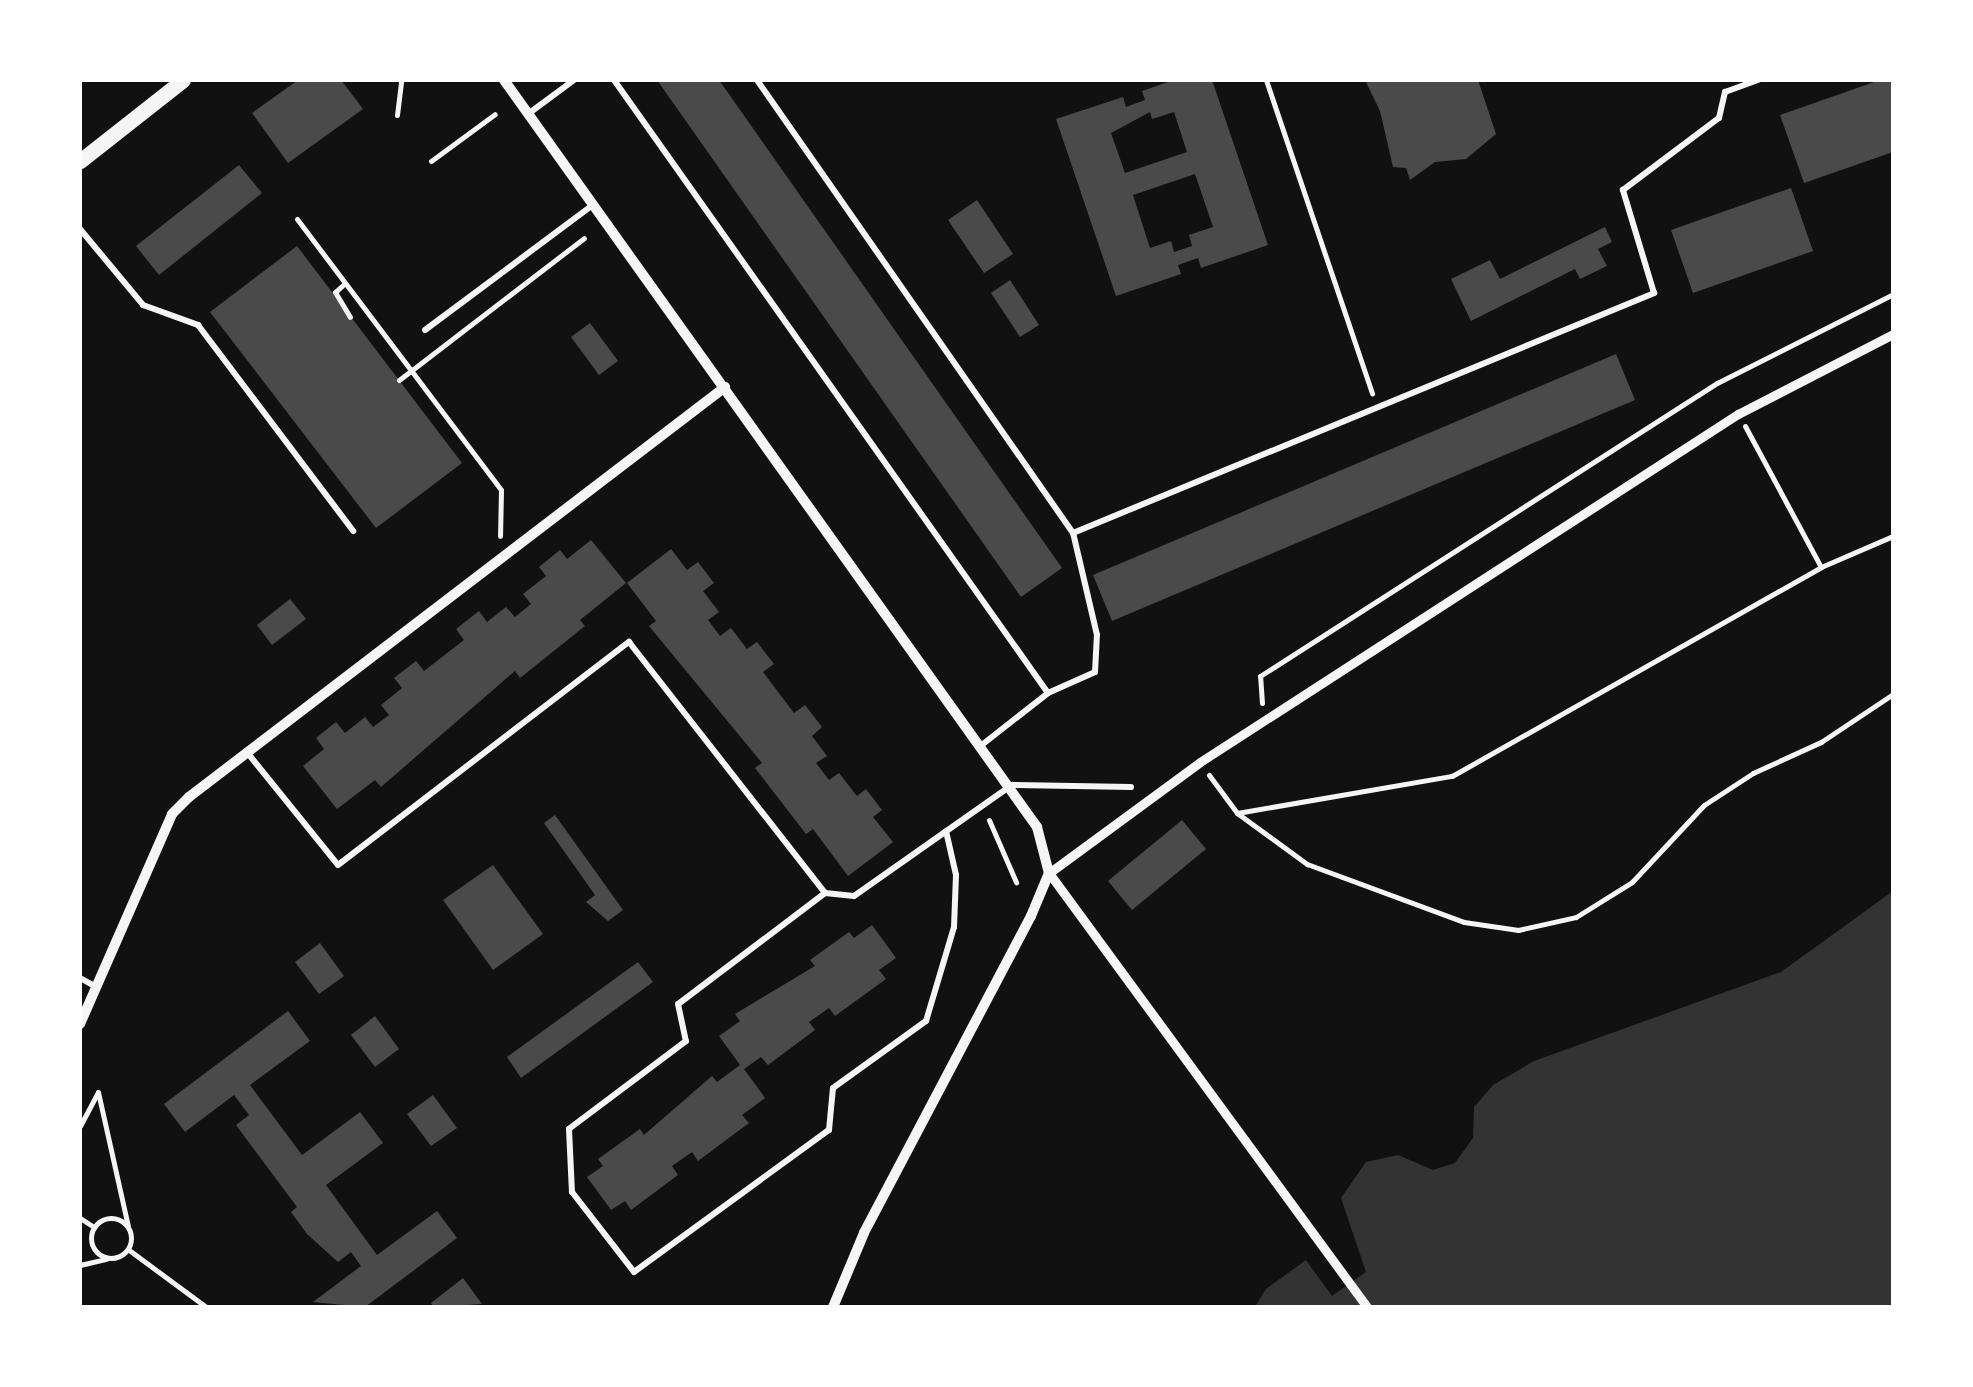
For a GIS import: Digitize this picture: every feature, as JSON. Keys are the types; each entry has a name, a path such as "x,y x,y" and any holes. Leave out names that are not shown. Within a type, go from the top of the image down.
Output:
{"main road":[{"path":"80,161 183,80"}],"street":[{"path":"504,80 1012,784 1037,826 1049,872 1367,1307"},
{"path":"834,1307 864,1233 1049,872 1200,762 1738,414 1893,334"},
{"path":"80,1024 172,814 246,750 725,387"}],"lane":[{"path":"528,114 574,80"},
{"path":"614,80 1048,693"},
{"path":"757,80 1074,533 1097,635 1094,672 1048,693 983,744"},
{"path":"1074,533 1654,293 1623,190 1720,118 1725,92 1721,80"},
{"path":"1725,92 1758,80"},
{"path":"425,330 594,204"},
{"path":"80,228 142,305 198,324 353,531"},
{"path":"246,750 338,865 629,642 826,894"},
{"path":"946,831 956,875 954,927 926,1021 833,1088 829,1130 634,1272 572,1192 570,1129 686,1041 678,1004 826,894 854,896 1012,784 1131,787"},
{"path":"80,978 98,988"}],"path":[{"path":"397,115 401,80"},
{"path":"1266,80 1376,406"},
{"path":"431,161 495,114"},
{"path":"296,220 501,490 500,558"},
{"path":"399,380 584,238"},
{"path":"344,284 335,292 350,317"},
{"path":"1264,723 1260,676 1717,383 1893,294"},
{"path":"1738,414 1821,567"},
{"path":"1237,813 1452,776 1821,567 1893,536"},
{"path":"1200,762 1237,813 1307,864 1464,922 1518,930 1576,917 1632,882 1704,805 1753,773 1821,742 1893,694"},
{"path":"982,806 1016,882"},
{"path":"80,1126 98,1092 128,1226 129,1250"},
{"path":"80,1218 94,1228"},
{"path":"94,1228 115,1218 128,1226"},
{"path":"94,1228 95,1252 106,1259"},
{"path":"80,1265 129,1250"},
{"path":"129,1250 206,1307"}],"shaded area":[{"path":"1893,891 1893,1307 1255,1307 1266,1289 1306,1260 1332,1296 1366,1272 1341,1198 1366,1162 1398,1155 1433,1170 1455,1163 1473,1138 1474,1107 1493,1085 1534,1061 1781,972"}],"building":[{"path":"298,80 341,80 363,109 288,163 252,113"},
{"path":"657,80 719,80 1062,568 1021,597"},
{"path":"1174,80 1212,80 1268,245 1201,268 1198,258 1178,265 1181,274 1116,296 1056,119 1123,97 1126,107 1145,100 1142,91","holes":["1150,112 1152,119 1174,112 1187,152 1125,173 1111,133","1195,174 1213,227 1189,235 1192,246 1174,252 1171,241 1150,248 1133,195"]},
{"path":"1365,80 1478,80 1496,134 1466,159 1435,162 1410,180 1406,168 1393,167 1380,111"},
{"path":"1880,80 1893,80 1893,152 1804,183 1780,115"},
{"path":"239,165 262,193 159,275 136,246"},
{"path":"1791,188 1813,251 1693,293 1671,230"},
{"path":"977,200 1013,254 984,273 948,220"},
{"path":"1605,227 1612,242 1598,249 1607,266 1580,279 1575,269 1471,321 1451,279 1490,260 1500,279"},
{"path":"297,246 462,463 376,528 210,312"},
{"path":"1010,280 1039,325 1020,337 991,293"},
{"path":"590,323 618,361 599,375 571,337"},
{"path":"1616,354 1635,400 1112,621 1093,575"},
{"path":"591,540 626,583 580,620 585,626 520,678 515,671 381,787 375,780 337,809 303,766 324,749 316,738 336,722 345,733 365,717 373,727 389,715 381,705 402,688 394,678 416,661 424,671 464,640 456,629 479,611 487,622 506,607 515,617 531,604 523,594 546,576 539,567 560,550 567,559"},
{"path":"671,549 687,570 698,562 714,583 703,591 719,612 708,620 720,636 731,628 747,649 757,642 774,664 763,672 794,713 805,705 822,727 812,736 827,756 816,763 829,780 839,773 857,796 866,789 882,810 873,817 893,842 848,876 813,829 806,834 755,768 762,763 649,626 656,621 627,583"},
{"path":"290,599 306,619 272,645 257,625"},
{"path":"555,815 623,910 608,921 586,902 595,895 544,823"},
{"path":"1182,820 1206,849 1132,910 1108,881"},
{"path":"493,865 543,934 493,970 443,900"},
{"path":"872,925 896,958 879,970 886,979 835,1016 829,1008 809,1022 815,1030 768,1065 761,1057 744,1069 765,1098 742,1115 749,1123 698,1161 692,1152 672,1166 678,1175 631,1210 625,1201 611,1210 587,1177 603,1166 598,1159 640,1129 644,1135 712,1076 717,1082 740,1065 719,1036 740,1021 735,1014 815,966 810,960 849,932 854,938"},
{"path":"320,943 344,976 319,994 295,962"},
{"path":"638,962 653,982 521,1078 507,1057"},
{"path":"288,1011 310,1041 250,1085 302,1155 360,1112 383,1143 326,1185 377,1255 437,1211 457,1238 365,1307 313,1302 361,1266 351,1252 338,1262 307,1234 291,1212 297,1207 236,1125 249,1115 234,1095 185,1132 164,1104"},
{"path":"375,1016 399,1049 375,1067 351,1035"},
{"path":"433,1095 457,1128 431,1146 407,1114"},
{"path":"463,1278 482,1304 434,1307 431,1303"}]}
